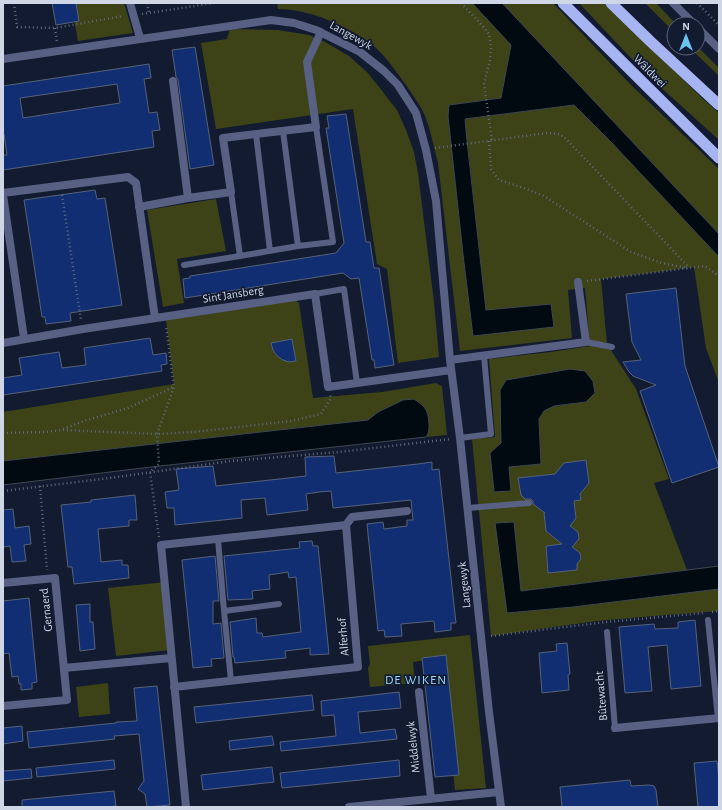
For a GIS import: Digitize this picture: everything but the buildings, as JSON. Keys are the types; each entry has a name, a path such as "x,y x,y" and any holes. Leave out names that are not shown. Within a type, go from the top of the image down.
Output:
{"highway":[{"name":"Wâldwei","path":"562,3 719,158"},
{"name":"Wâldwei","path":"611,3 719,105"}],"street":[{"path":"130,3 140,38"},
{"path":"673,3 686,16"},
{"name":"Langewyk","path":"3,59 271,20 294,23 321,32 360,52 384,71 398,85 416,113 426,150 436,201 451,370 460,438 489,712 501,807"},
{"path":"139,207 231,192 224,138 316,127 307,62 321,32"},
{"path":"706,36 719,49"},
{"path":"173,81 188,198"},
{"path":"24,338 3,194 128,177 136,183 155,318"},
{"path":"450,360 586,342 578,282"},
{"path":"315,294 328,387 451,370"},
{"name":"Sint Jansberg","path":"3,343 24,338 315,294"},
{"path":"186,807 161,545 346,524 352,517 407,511"},
{"name":"Alferhof","path":"174,687 358,667 346,524"},
{"name":"Gernaerd","path":"3,583 55,578 67,700 3,706"},
{"path":"64,668 171,658"},
{"name":"Middelwyk","path":"419,692 431,798"},
{"name":"Bûtewacht","path":"615,728 719,718"},
{"path":"349,807 499,792"}],"lane":[{"path":"184,265 298,246 333,242 316,127"},
{"path":"283,131 298,246"},
{"path":"256,134 270,251"},
{"path":"231,192 240,256"},
{"name":"Sint Jansberg","path":"315,294 344,288 357,383"},
{"path":"586,342 612,347"},
{"path":"460,438 491,434 484,356"},
{"path":"468,508 529,503"},
{"path":"218,539 231,681"},
{"path":"224,611 279,604"},
{"name":"Bûtewacht","path":"708,620 719,718"},
{"name":"Bûtewacht","path":"607,632 615,728"}],"path":[{"path":"14,3 18,27 55,28 214,3"},
{"path":"148,3 149,13"},
{"path":"461,3 488,34 491,48 490,60 484,84 492,140"},
{"path":"696,3 719,25"},
{"path":"442,146 547,133 559,134 565,138 689,268"},
{"path":"489,141 491,168 499,180 544,196 630,252 662,263 689,268"},
{"path":"61,186 83,329"},
{"path":"578,282 705,266 719,276"},
{"path":"150,472 159,464 157,434 174,387 164,317"},
{"path":"61,430 87,420 128,408 174,387"},
{"path":"3,433 61,430 157,434 194,432 291,421 321,414 331,398 328,387"},
{"path":"3,491 231,461 339,452 460,438"},
{"path":"150,472 161,545"},
{"path":"40,486 47,579"},
{"path":"481,637 606,622 719,611"}],"green space":[{"path":"71,3 124,3 133,33 78,41"},
{"path":"277,3 472,3 511,44 501,98 449,105 448,116 473,336 551,304 486,311 465,119 574,105 612,143 719,257 719,383 706,348 694,267 601,279 607,344 636,389 669,479 654,483 687,570 521,591 514,522 507,613 573,607 719,589 719,611 597,621 491,636 472,439 495,437 489,359 590,346 585,288 568,290 572,338 460,351 438,163 429,128 421,108 388,61 366,40 342,26 316,16 303,12 278,9","holes":["585,371 586,402 554,406 544,410 539,419 541,464 509,467 494,492 490,453"]},
{"path":"502,3 553,3 630,84 719,169 719,234"},
{"path":"579,3 605,3 719,113 719,140 646,74"},
{"path":"645,3 656,3 668,16 666,16 666,24"},
{"path":"230,29 278,30 309,35 325,42 349,56 368,73 397,110 414,152 418,173 434,302 439,357 398,363 387,269 377,264 353,109 216,129 201,43 227,39"},
{"path":"706,55 719,68 719,76 698,56"},
{"path":"216,199 226,251 177,259 184,303 163,307 147,210"},
{"path":"295,300 299,303 313,398 382,392 436,383 442,386 447,435 426,437 428,433 403,400 378,412 368,420 3,461 3,412 174,384 166,320"},
{"path":"166,582 170,650 116,656 108,588"},
{"path":"470,635 486,788 455,790 440,658 413,662 415,683 370,687 368,646"},
{"path":"108,683 110,714 79,717 76,687"}],"shaded area":[{"path":"472,3 502,3 719,234 719,257 612,143 574,105 465,119 486,310 551,304 554,327 473,336 448,116 449,105 501,98 511,45"},
{"path":"570,369 585,371 593,381 595,393 586,402 554,406 544,411 539,419 541,464 509,467 511,491 494,492 490,453 501,443 500,390 506,380"},
{"path":"414,399 424,407 427,412 429,428 426,437 3,485 3,461 368,420 378,412 403,400"},
{"path":"514,522 521,591 719,566 719,589 573,607 507,613 495,523"}],"district":[{"name":"DE WIKEN","path":"416,680"}]}
